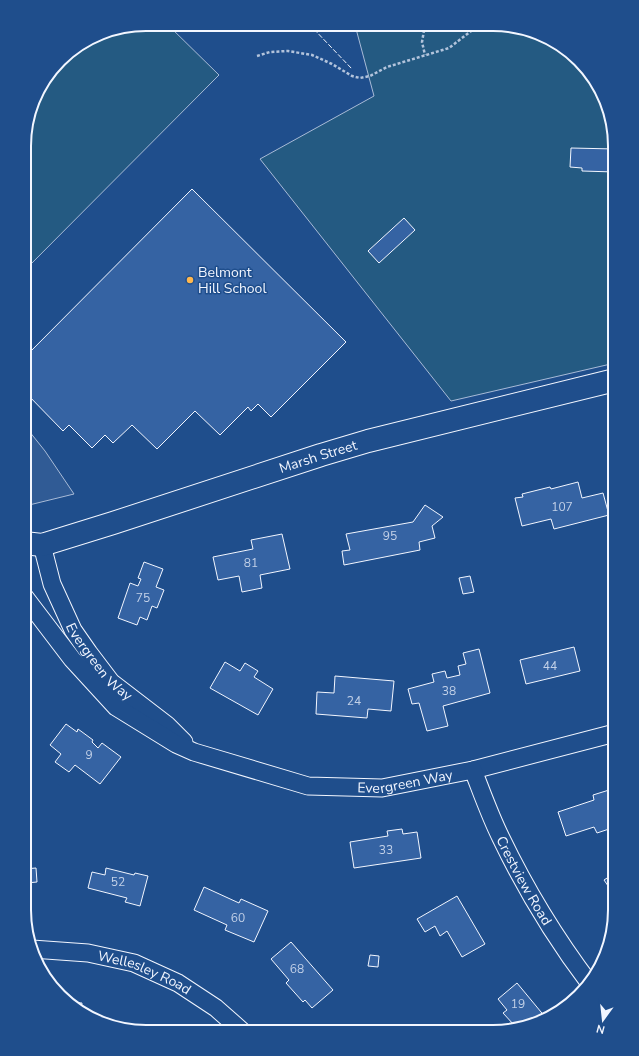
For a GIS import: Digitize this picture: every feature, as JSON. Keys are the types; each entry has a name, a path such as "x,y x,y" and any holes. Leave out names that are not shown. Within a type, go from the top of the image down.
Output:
{"street":[{"name":"Marsh Street","path":"33,544 121,520 313,457 368,441 608,382"},
{"name":"Evergreen Way","path":"33,544 73,630 88,653 111,682 168,725 194,752"},
{"name":"Evergreen Way","path":"31,605 72,659 116,707 176,744 194,752 308,786 382,788 473,770 608,735"},
{"name":"Crestview Road","path":"473,770 501,838 539,907 585,978"},
{"name":"Wellesley Road","path":"38,949 88,953 134,964 178,983 216,1008 235,1025"}],"path":[{"path":"424,31 422,42 425,55"},
{"path":"258,56 270,52 288,51 312,55 332,64 352,76 360,78 370,76 386,67 449,48 471,31"}],"shaded area":[{"path":"174,31 219,75 31,264 32,131 40,102 46,89 60,70 82,50 102,40 131,32"},
{"path":"357,31 508,32 537,40 550,46 563,55 584,76 593,89 602,109 608,139 608,365 451,401 260,159 374,96"},
{"path":"31,434 45,451 74,494 31,505"}],"building":[{"path":"571,148 608,149 608,172 582,171 582,168 570,167"},
{"path":"192,189 346,342 271,417 258,404 251,411 248,407 220,435 195,411 157,449 132,425 113,443 105,435 92,448 69,425 63,431 31,398 31,351"},
{"path":"404,218 415,230 379,263 368,251"},
{"path":"578,482 582,498 603,493 608,515 554,529 551,519 522,526 515,498 523,497 522,494 550,487 551,489"},
{"path":"425,505 443,517 432,526 435,538 419,542 420,550 344,565 342,551 350,550 346,534 413,522"},
{"path":"282,534 290,569 260,575 262,588 242,592 239,576 218,580 213,557 253,549 251,540"},
{"path":"144,562 163,569 156,587 164,590 157,608 152,606 147,620 140,617 137,625 118,618 130,583 138,586 141,579 138,578"},
{"path":"470,576 474,592 463,594 459,578"},
{"path":"574,647 580,671 526,684 520,660"},
{"path":"479,649 490,693 443,706 448,726 427,731 419,703 412,704 408,689 434,682 432,674 445,671 447,678 460,675 458,666 466,664 463,653"},
{"path":"225,662 240,671 245,663 258,671 254,677 273,689 258,715 210,688"},
{"path":"335,676 394,681 391,711 368,709 367,718 316,714 317,692 334,693"},
{"path":"66,724 77,732 78,729 93,740 92,742 98,748 102,743 121,757 100,784 75,765 69,772 55,762 61,754 50,745"},
{"path":"608,790 608,829 597,833 594,827 566,836 558,812 594,800 593,795"},
{"path":"402,829 403,834 417,832 421,858 354,868 350,842 388,836 387,831"},
{"path":"31,868 36,868 37,882 31,883"},
{"path":"106,868 134,875 135,873 148,876 140,906 125,902 127,898 88,888 92,872 105,875"},
{"path":"608,877 608,886 604,880"},
{"path":"204,887 239,903 241,899 268,911 254,942 225,930 227,925 194,910"},
{"path":"457,896 485,944 462,957 447,931 440,936 435,926 425,932 417,919"},
{"path":"291,942 333,990 312,1008 305,1000 303,1002 286,983 289,980 271,959"},
{"path":"370,955 379,956 378,967 368,966"},
{"path":"517,983 542,1014 530,1019 512,1023 503,1013 507,1010 498,999"}],"fence":[{"path":"316,31 352,69"}],"place":[{"name":"Belmont Hill School","path":"190,280"}]}
